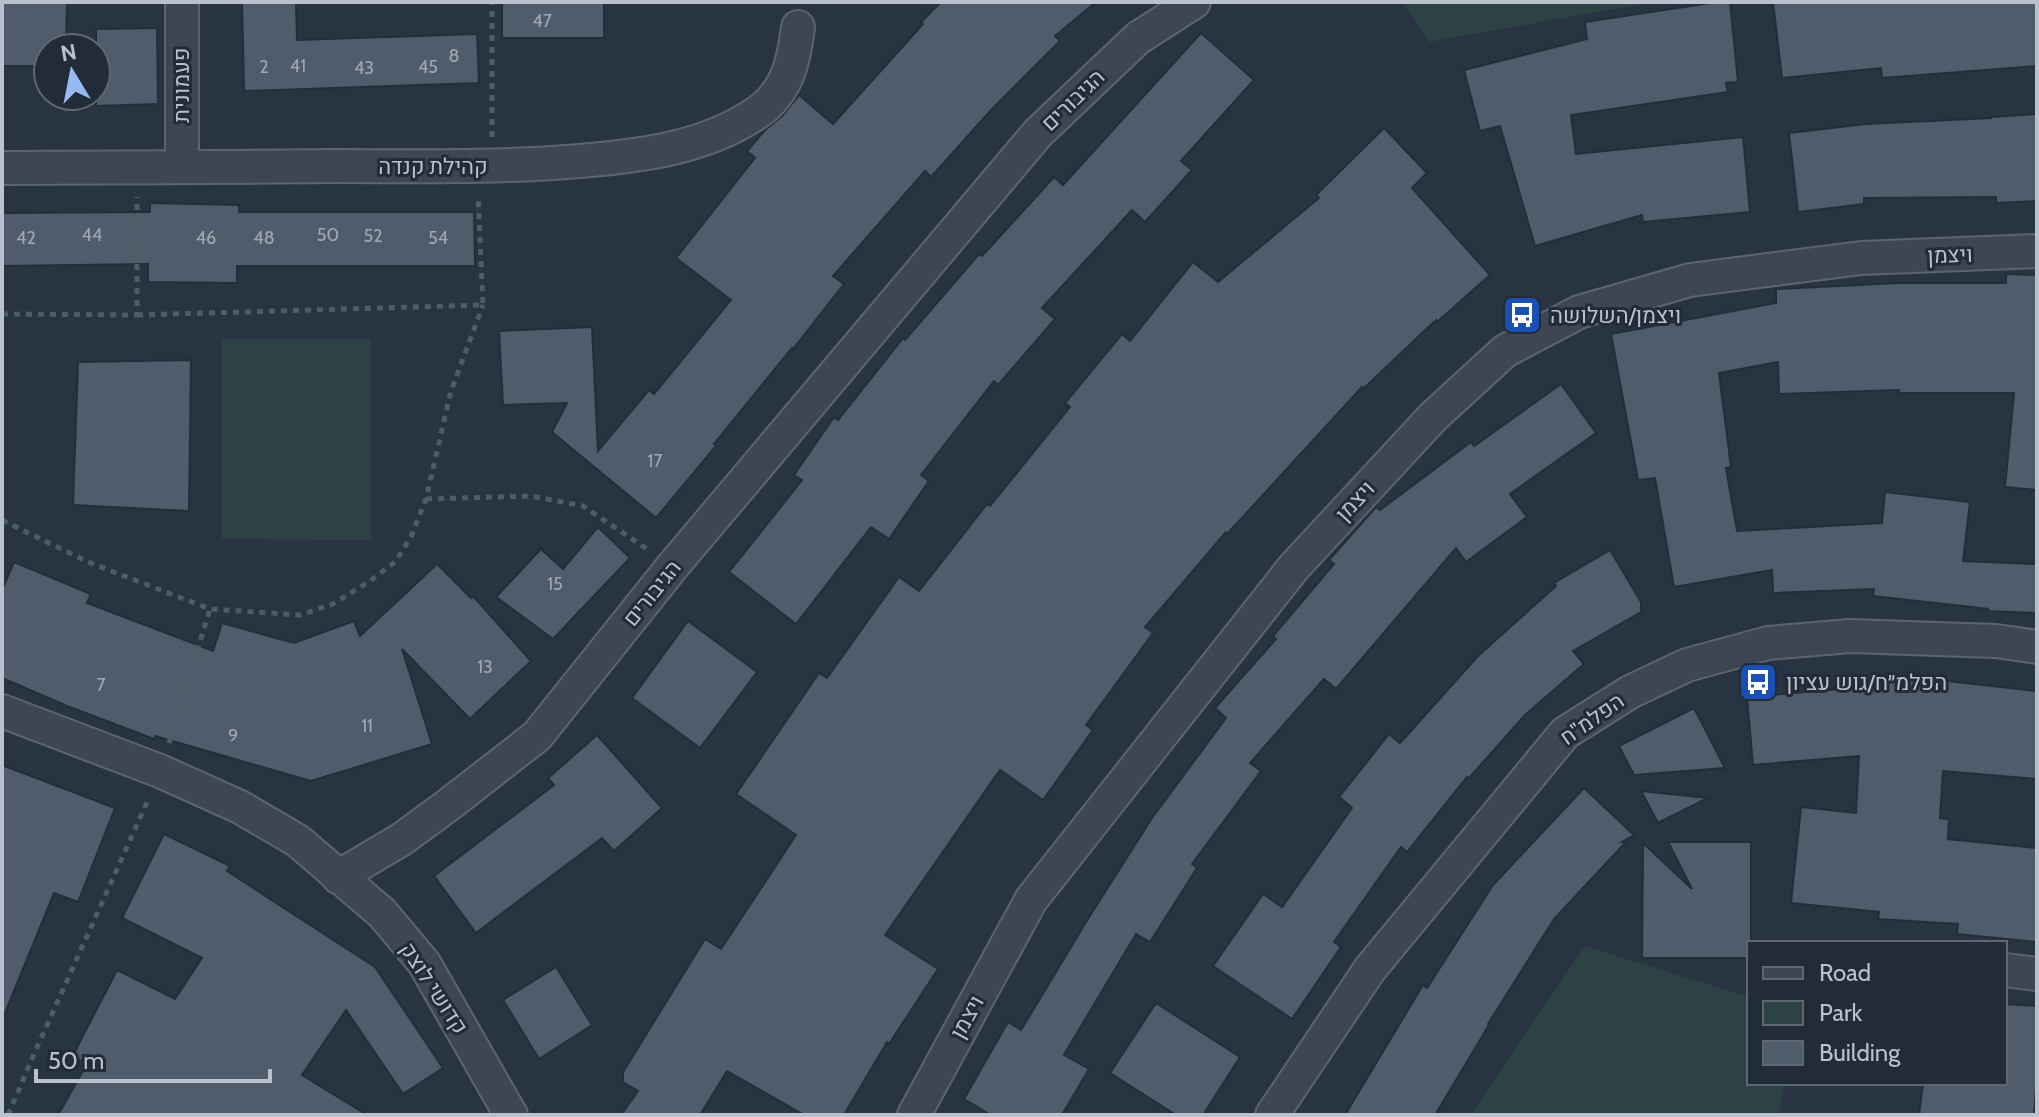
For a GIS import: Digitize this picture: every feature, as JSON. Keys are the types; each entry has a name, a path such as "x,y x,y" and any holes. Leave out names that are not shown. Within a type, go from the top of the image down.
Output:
{"street":[{"name":"פעמונית","path":"182,2 182,167"},
{"name":"הגיבורים","path":"338,877 402,839 537,736 672,567 1038,133 1138,38 1194,2"},
{"name":"קהילת קנדה","path":"2,168 528,165 638,156 678,147 724,130 760,111 782,87 794,61 798,27"},
{"name":"ויצמן","path":"914,1115 1031,900 1294,567 1433,417 1505,351 1579,312 1690,280 1861,258 2037,251"},
{"name":"הפלמ\"ח","path":"1272,1115 1370,969 1565,733 1630,692 1687,665 1768,643 1850,636 1996,641 2037,647"},
{"path":"2,711 160,771 240,807 298,841 338,877"},
{"name":"קדושי לוצק","path":"338,877 382,913 424,963 511,1115"},
{"path":"2007,970 2037,974"}],"path":[{"path":"2,520 88,562 210,609 300,615 333,604 395,562 411,537 426,499 451,391 483,305 476,199 492,165 492,2"},
{"path":"137,168 137,315"},
{"path":"2,314 137,315 483,305"},
{"path":"426,499 531,496 583,506 672,567"},
{"path":"8,1115 160,771 210,609"}],"green space":[{"path":"1403,2 1654,2 1429,42"},
{"path":"222,339 371,339 371,540 222,539"},
{"path":"1585,946 1747,996 1747,1085 1784,1085 1779,1115 1471,1115"}],"building":[{"path":"2,2 67,2 66,32 32,32 32,66 2,66"},
{"path":"242,2 296,2 297,40 477,34 479,83 244,91"},
{"path":"502,2 604,2 604,38 502,38"},
{"path":"941,2 1096,2 1055,36 1060,41 993,108 931,177 925,171 833,276 844,284 656,518 552,432 567,403 503,405 499,331 592,327 598,451 649,390 654,394 731,300 676,258 755,158 747,151 799,95 833,124"},
{"path":"1730,2 1738,82 1726,83 1728,92 1571,115 1576,154 1743,137 1750,212 1643,222 1642,215 1535,246 1500,126 1480,131 1464,70 1587,39 1585,22"},
{"path":"1773,2 2037,2 2037,66 1882,78 1881,68 1782,78"},
{"path":"157,28 158,104 112,105 112,32 96,32 96,29"},
{"path":"1201,33 1254,80 1181,161 1192,170 1145,222 1132,210 1042,308 1055,319 998,385 994,381 921,475 929,481 889,539 871,527 796,624 729,572 802,480 794,475 834,417 838,420 903,338 905,340 979,254 982,256 1054,177 1063,185"},
{"path":"2037,114 2037,201 1996,203 1996,197 1864,198 1864,204 1798,212 1789,133 1866,124"},
{"path":"1384,128 1427,173 1412,188 1490,275 1362,387 1226,532 1145,627 1153,633 1086,725 1093,730 1043,800 1000,770 885,935 938,969 889,1044 887,1042 844,1115 804,1115 727,1071 700,1115 621,1115 638,1091 623,1082 623,1072 705,939 721,949 796,835 736,794 819,673 827,678 899,577 919,591 987,504 990,506 1070,407 1065,403 1122,334 1130,341 1193,262 1218,282 1319,198 1316,195"},
{"path":"150,203 239,205 239,212 474,212 475,266 237,266 237,283 148,282 148,264 2,266 2,213 150,212"},
{"path":"2006,274 2037,275 2037,490 2005,487 2014,393 1899,393 1899,390 1779,394 1778,362 1719,373 1731,467 1726,468 1737,531 1882,523 1885,492 1970,502 1963,561 2037,564 2037,613 1988,611 1873,596 1874,589 1773,593 1772,570 1674,587 1655,478 1638,480 1611,334 1776,303 1776,289 1899,283 2006,283"},
{"path":"191,360 189,511 73,505 78,362"},
{"path":"1561,384 1596,433 1510,494 1527,517 1466,562 1456,548 1336,689 1324,679 1250,763 1261,771 1192,864 1197,868 1150,942 1136,934 1064,1055 1089,1069 1062,1115 991,1115 964,1099 1008,1022 1021,1030 1152,818 1226,718 1215,708 1276,639 1273,636 1334,564 1329,560 1376,507 1380,510 1471,442 1474,446"},
{"path":"598,527 630,558 553,639 496,597 541,549 563,569"},
{"path":"1610,550 1641,602 1641,612 1573,651 1584,664 1525,715 1467,777 1407,852 1401,847 1334,942 1341,947 1292,1019 1213,966 1263,894 1282,907 1352,808 1339,797 1389,734 1400,743 1478,656 1556,586 1554,583"},
{"path":"14,562 91,594 87,603 213,651 222,623 294,643 354,621 360,636 437,564 471,598 473,596 531,661 470,719 402,649 432,744 311,781 155,736 154,739 2,678 2,590"},
{"path":"688,621 757,672 700,748 632,698"},
{"path":"1863,676 2037,691 2037,779 1943,771 1940,818 1949,819 1948,839 2037,848 2037,942 1957,934 1958,924 1878,919 1879,912 1791,903 1801,807 1856,813 1859,756 1753,765 1747,697 1863,687"},
{"path":"1694,708 1725,768 1634,775 1619,746"},
{"path":"597,735 662,808 614,851 602,838 476,933 434,876 554,785 548,778"},
{"path":"2,765 115,808 78,902 54,893 3,1018"},
{"path":"1584,788 1634,835 1622,842 1626,842 1554,919 1435,1115 1345,1115 1423,985 1427,988 1493,885"},
{"path":"1641,791 1708,798 1658,823"},
{"path":"164,834 230,866 227,871 375,967 443,1068 403,1094 346,1010 302,1075 367,1115 58,1115 87,1064 72,1057 117,970 175,999 202,958 122,918"},
{"path":"1668,842 1751,842 1751,941 1747,941 1747,958 1642,958 1643,843 1692,889"},
{"path":"556,967 592,1025 539,1059 503,1000"},
{"path":"1156,1003 1240,1057 1203,1115 1176,1115 1110,1073"},
{"path":"2007,1004 2037,1006 2034,1115 1919,1115 1923,1085 2007,1085"}],"place":[{"name":"ויצמן/השלושה","path":"1522,315"},
{"name":"הפלמ״ח/גוש עציון","path":"1758,682"}]}
